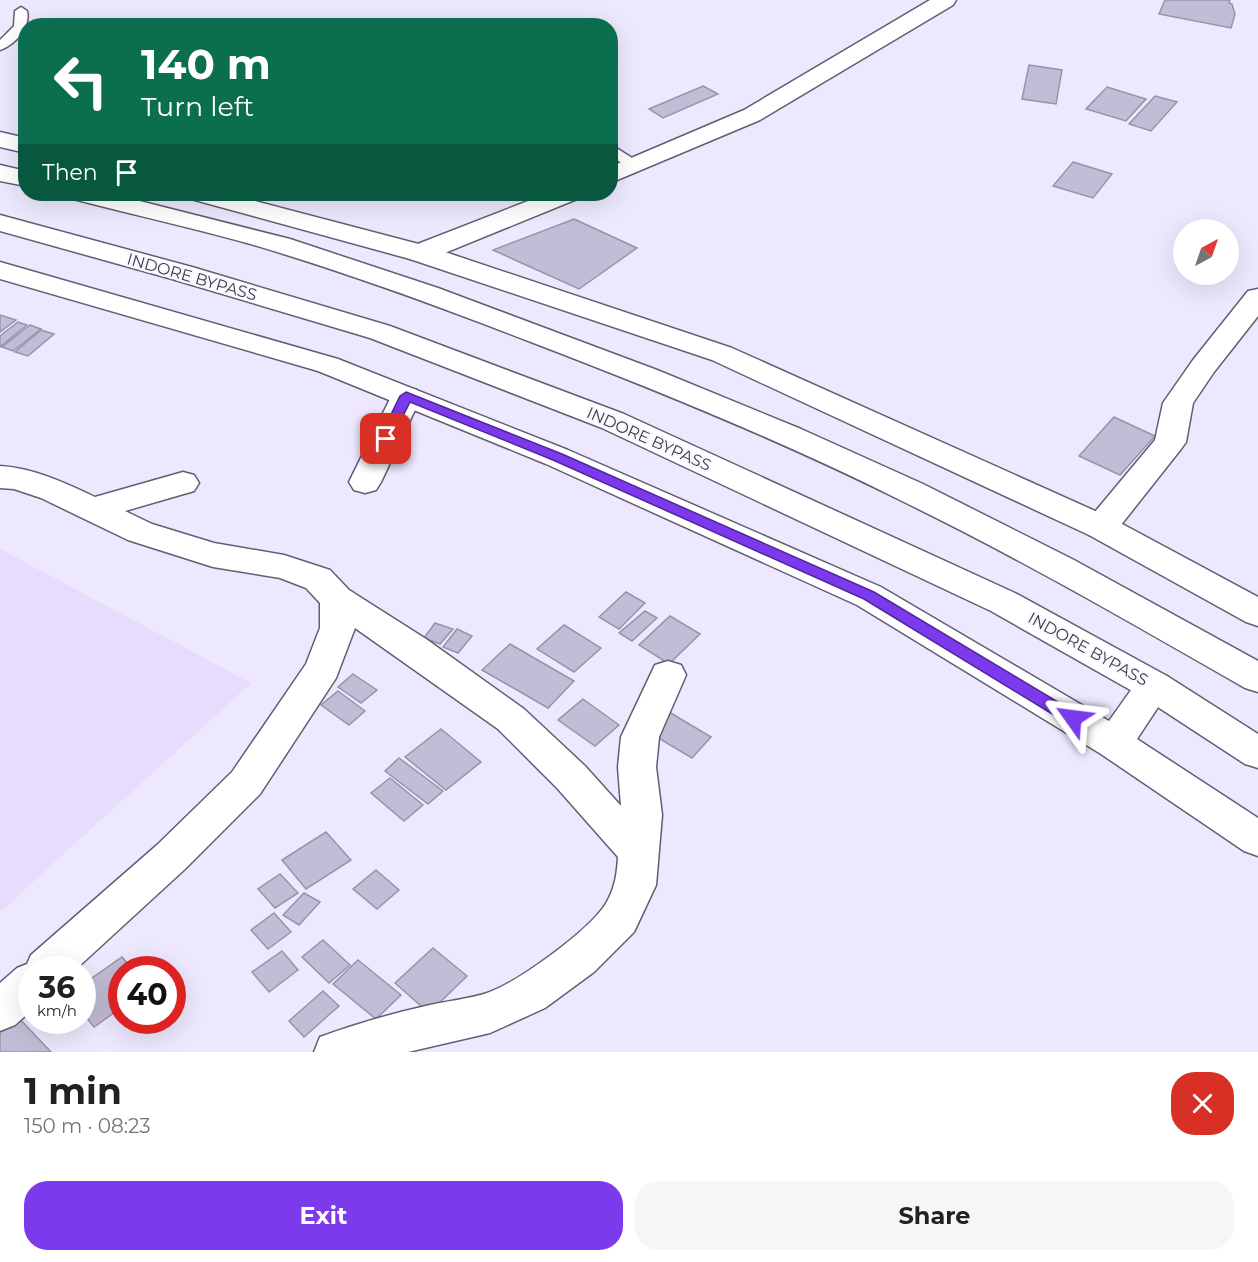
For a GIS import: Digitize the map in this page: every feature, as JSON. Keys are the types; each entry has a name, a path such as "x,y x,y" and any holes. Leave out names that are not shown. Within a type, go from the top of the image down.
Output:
{"main road":[{"path":"618,173 752,115 945,0"},
{"path":"0,139 18,144"},
{"path":"0,173 18,177"},
{"path":"109,201 279,245 540,336 704,400 863,469 1060,566 1258,678"},
{"path":"226,201 420,253 722,354 1101,527 1258,613"},
{"path":"420,253 550,201"},
{"name":"INDORE BYPASS","path":"0,223 182,273 380,332 613,421 1003,602 1154,686 1258,753"},
{"path":"0,270 328,365 557,457 869,596 1113,743 1258,839"},
{"path":"1101,527 1170,442 1178,404 1203,366 1258,297"},
{"path":"365,482 406,396"},
{"path":"0,477 16,478 52,490 140,531 203,552 284,567 318,579 337,599 413,649 511,719 571,777 639,852"},
{"path":"93,508 183,483"},
{"path":"61,956 171,857 246,783 323,668 338,628 337,599"},
{"path":"336,1052 426,1026 490,1012 530,994 579,958 619,919 636,885 642,815 637,767 640,737 668,675"},
{"path":"1113,743 1154,686"},
{"path":"0,1011 18,995"}],"lane":[{"path":"21,11 24,18"},
{"path":"0,46 18,30"},
{"path":"618,154 635,166"}],"shaded area":[{"path":"0,549 251,683 0,912"}],"building":[{"path":"1165,0 1230,0 1229,3 1232,4 1235,14 1231,28 1159,14"},
{"path":"1029,65 1062,70 1056,104 1022,99"},
{"path":"703,86 718,94 663,118 649,109"},
{"path":"1107,87 1146,99 1126,121 1086,109"},
{"path":"1155,96 1177,102 1151,131 1129,124"},
{"path":"1073,162 1112,174 1093,198 1053,186"},
{"path":"574,219 637,248 579,289 493,250"},
{"path":"0,315 16,320 0,332"},
{"path":"18,322 27,325 0,347 0,336"},
{"path":"30,325 41,329 13,351 2,347"},
{"path":"41,330 54,334 28,356 15,352"},
{"path":"1114,417 1155,436 1120,475 1079,456"},
{"path":"626,592 645,603 619,629 599,617"},
{"path":"645,611 657,618 632,641 619,633"},
{"path":"670,616 700,634 669,664 639,645"},
{"path":"435,623 453,629 440,644 424,638"},
{"path":"564,625 601,648 574,672 537,649"},
{"path":"457,629 472,636 458,653 443,647"},
{"path":"510,644 574,681 548,708 482,670"},
{"path":"353,674 377,690 361,703 338,687"},
{"path":"338,691 365,711 349,725 321,705"},
{"path":"583,699 619,725 595,746 558,720"},
{"path":"669,712 711,737 692,758 650,733"},
{"path":"441,729 481,762 446,790 405,757"},
{"path":"399,758 443,791 428,804 385,771"},
{"path":"390,778 423,805 404,821 371,793"},
{"path":"326,832 351,860 306,889 282,860"},
{"path":"376,870 399,890 377,909 353,889"},
{"path":"280,874 298,893 275,908 258,889"},
{"path":"304,893 320,902 299,925 283,915"},
{"path":"274,913 291,932 268,949 251,930"},
{"path":"323,940 350,965 329,983 302,957"},
{"path":"433,948 467,976 429,1013 395,983"},
{"path":"282,951 298,970 269,992 252,972"},
{"path":"358,960 401,995 376,1019 333,984"},
{"path":"108,967 108,1017 96,1026 96,975"},
{"path":"323,991 339,1006 304,1037 289,1021"},
{"path":"17,1016 18,1034 34,1034 51,1052 0,1052 0,1029"}],"route":[{"path":"386,439 406,396 557,457 869,596 1073,718"}]}
